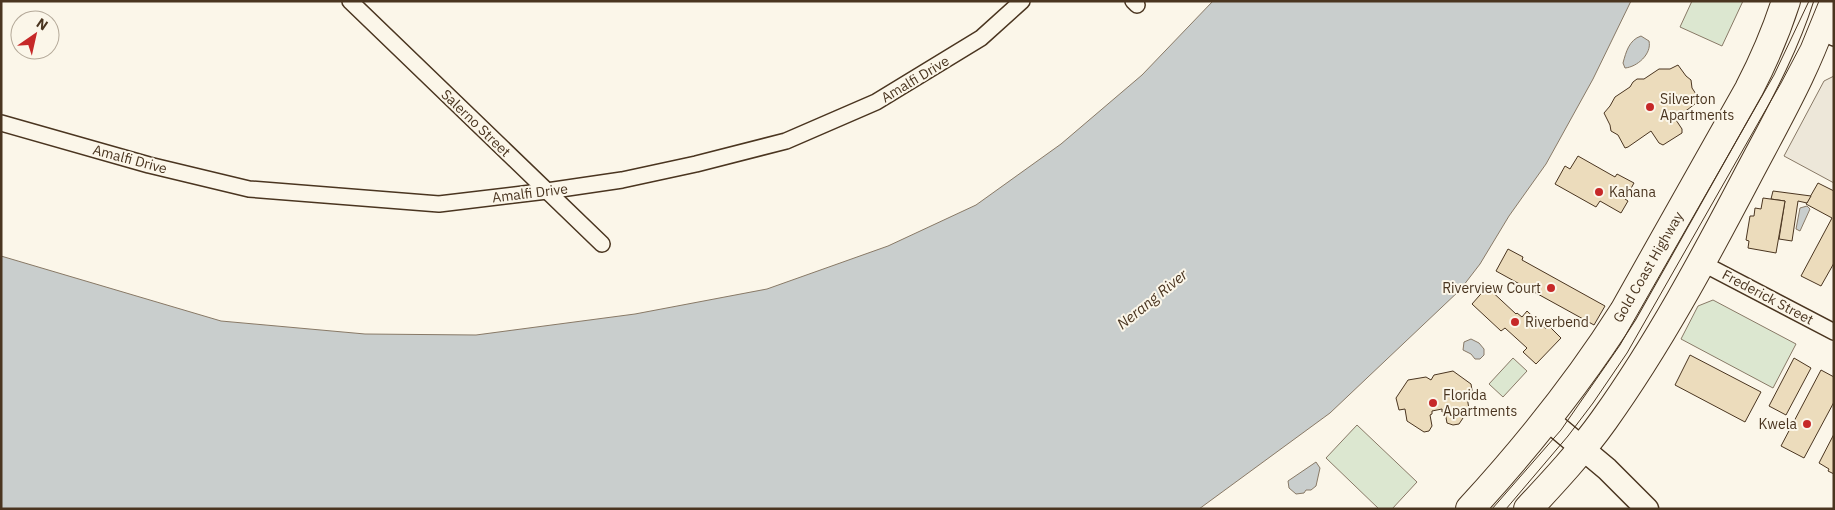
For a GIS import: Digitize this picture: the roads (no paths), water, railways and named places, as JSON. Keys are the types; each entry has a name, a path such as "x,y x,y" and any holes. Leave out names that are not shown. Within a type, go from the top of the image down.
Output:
{"highway":[{"name":"Gold Coast Highway","path":"1470,509 1546,418 1624,311 1749,89 1765,58 1786,1"},
{"path":"1528,509 1605,419 1638,370 1702,263 1787,104 1827,35 1829,1"}],"street":[{"name":"Salerno Street","path":"350,1 602,244"},
{"name":"Amalfi Drive","path":"1,123 149,165 250,189 439,204 622,180 696,164 786,141 876,102 981,38 1022,1"},
{"name":"Frederick Street","path":"1702,263 1834,332"},
{"path":"1546,418 1607,469 1647,509"}],"water":[{"name":"Nerang River","path":"1213,1 1631,1 1593,79 1546,164 1509,216 1480,264 1460,290 1330,413 1199,509 1,509 1,256 221,321 365,334 476,335 635,314 767,289 888,246 976,205 1061,144 1142,75"},
{"path":"1641,36 1649,41 1646,55 1639,62 1625,68 1623,63 1629,47 1634,40"},
{"path":"1807,206 1810,209 1800,231 1796,229 1800,208"},
{"path":"1471,339 1479,343 1484,349 1484,355 1480,359 1475,359 1471,354 1463,350 1464,342"},
{"path":"1316,462 1320,468 1316,486 1311,490 1306,490 1304,493 1296,494 1289,488 1288,481"}],"tram line":[{"path":"1492,509 1561,430 1620,345 1774,75 1809,1"},
{"path":"1506,509 1568,436 1627,353 1781,83 1801,45 1819,1"}],"place":[{"name":"Silverton Apartments","path":"1650,107"},
{"name":"Kahana","path":"1599,192"},
{"name":"Riverview Court","path":"1551,288"},
{"name":"Riverbend","path":"1515,322"},
{"name":"Florida Apartments","path":"1433,403"},
{"name":"Kwela","path":"1807,424"}]}
